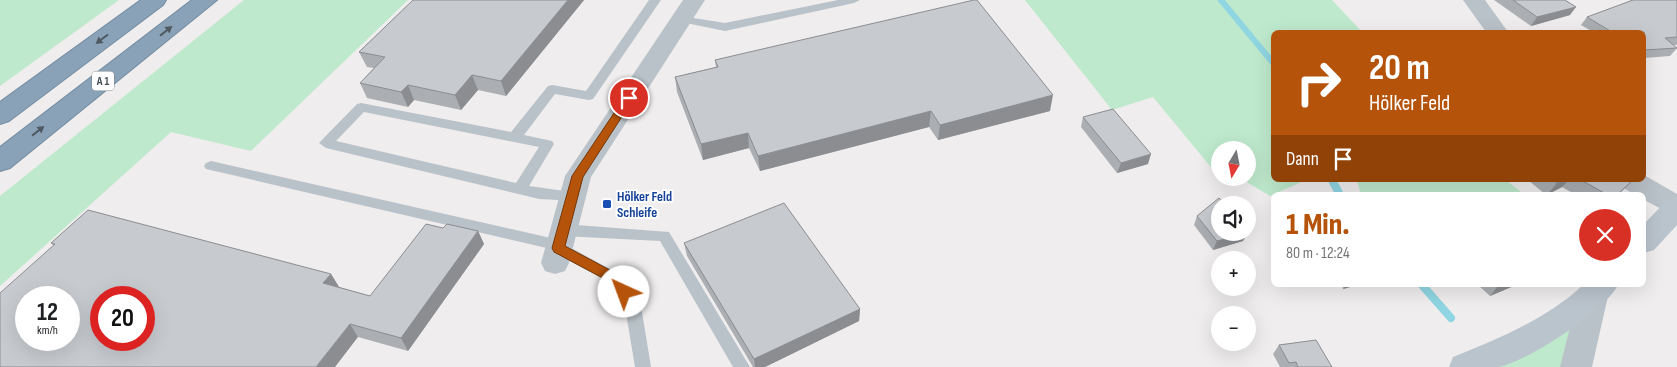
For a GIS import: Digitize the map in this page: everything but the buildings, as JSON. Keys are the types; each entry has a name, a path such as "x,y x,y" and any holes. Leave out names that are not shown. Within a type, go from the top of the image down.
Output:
{"highway":[{"name":"A 1","path":"0,115 156,0"},
{"name":"A 1","path":"0,161 206,0"}],"main road":[{"path":"1646,240 1677,207"},
{"path":"1465,367 1532,338 1598,290"}],"street":[{"path":"1474,0 1496,30"},
{"path":"559,247 578,176 687,10"},
{"path":"1634,182 1677,207"},
{"path":"1576,367 1598,290"}],"lane":[{"path":"516,137 552,89 589,96 655,0"},
{"path":"687,10 725,27 854,0"},
{"path":"520,189 547,144 361,107 326,144 539,194 572,197"},
{"path":"211,166 559,247 616,279 633,306 643,367"},
{"path":"559,247 664,236 742,367"}],"green space":[{"path":"0,0 119,0 0,86"},
{"path":"244,0 408,0 251,151 171,132 0,286 0,196"},
{"path":"1025,0 1332,0 1360,30 1271,30 1271,182 1302,182 1279,192 1271,192 1270,196 1253,186 1256,186 1256,141 1211,141 1211,167 1153,97 1112,110"},
{"path":"1358,182 1509,182 1521,192 1360,192"},
{"path":"1579,324 1562,367 1498,367"}],"waterway":[{"path":"1221,0 1271,60"},
{"path":"1333,182 1338,192"},
{"path":"1424,287 1451,318"}],"place":[{"name":"Hölker Feld Schleife","path":"607,204"}],"route":[{"path":"624,292 616,279 558,248 578,176 629,98"}]}
